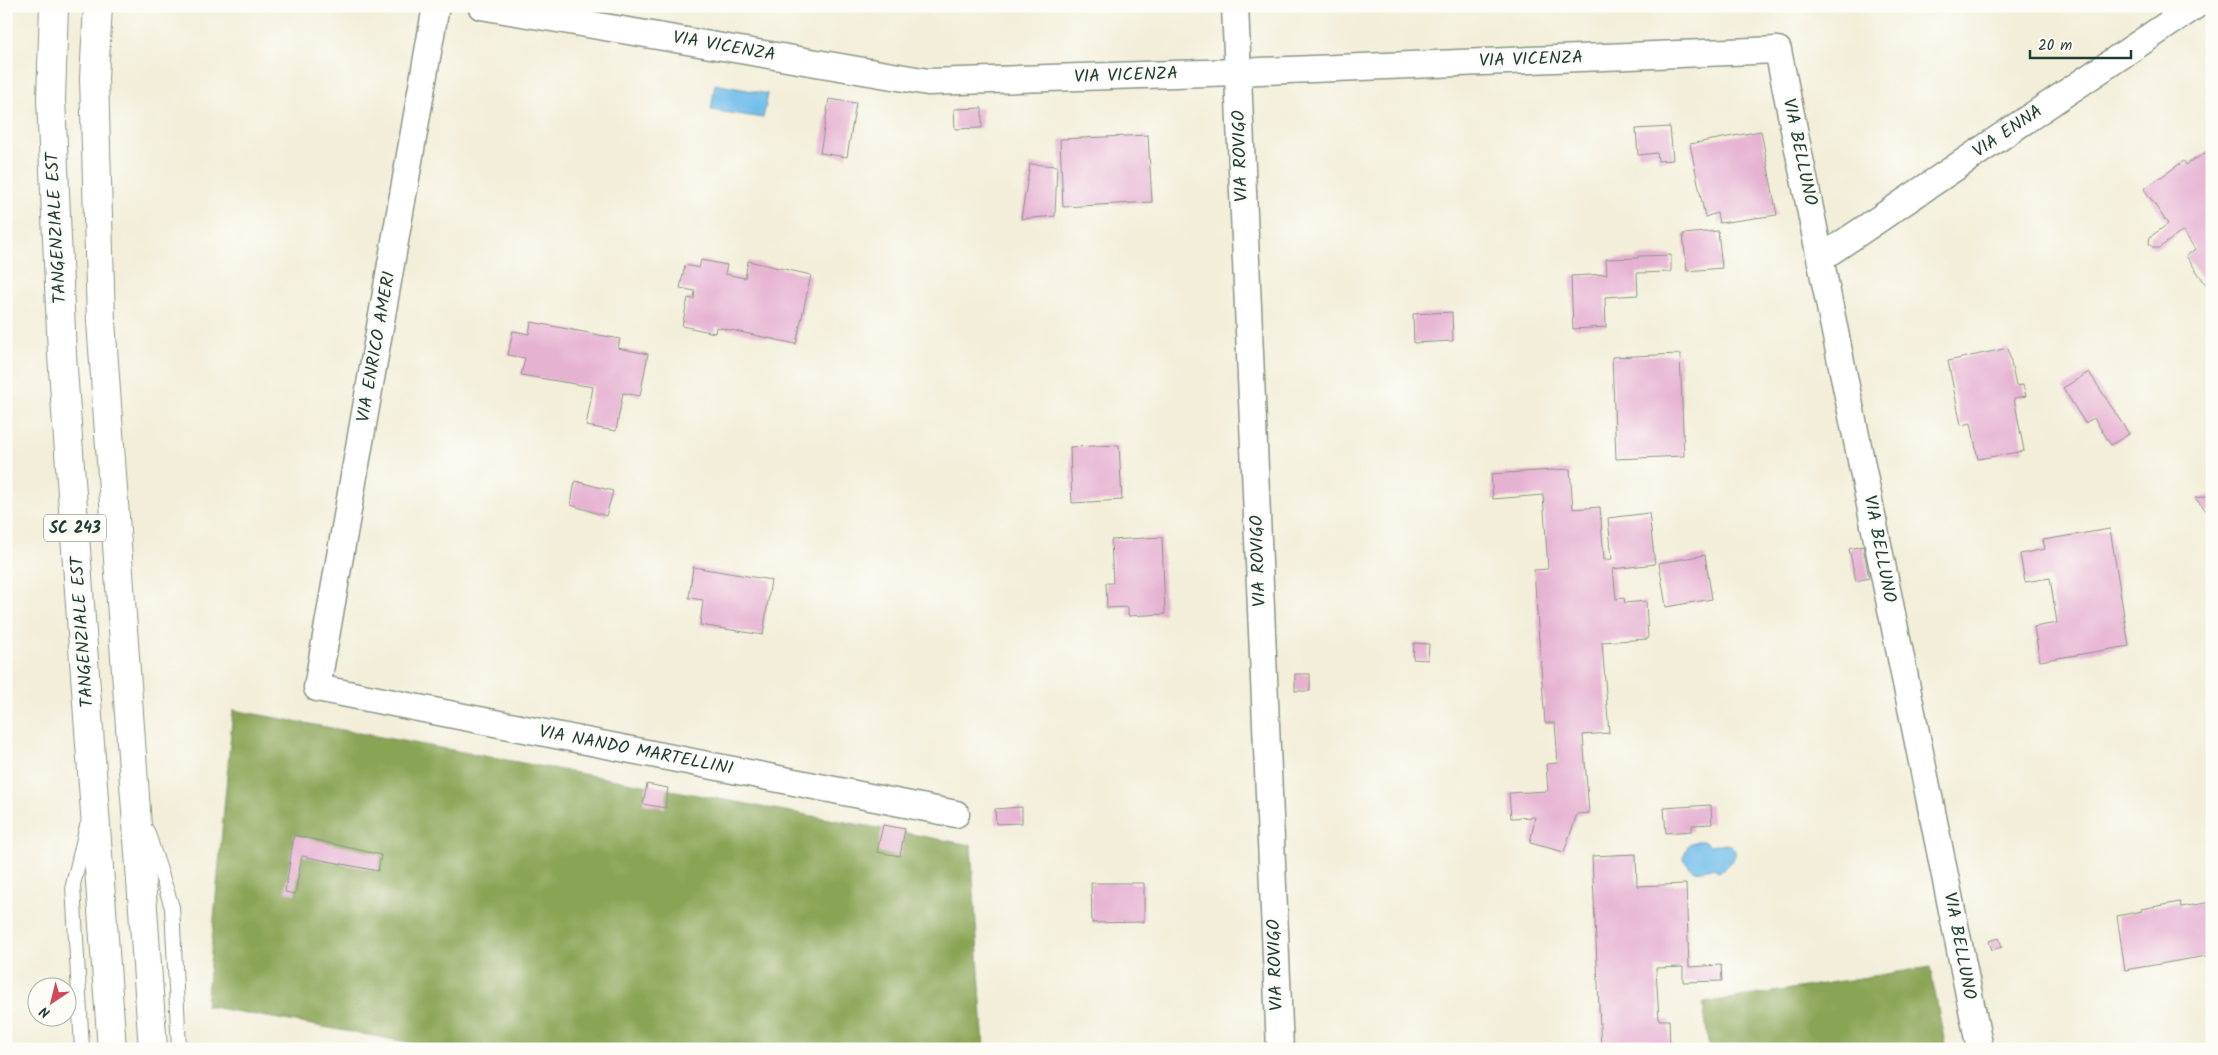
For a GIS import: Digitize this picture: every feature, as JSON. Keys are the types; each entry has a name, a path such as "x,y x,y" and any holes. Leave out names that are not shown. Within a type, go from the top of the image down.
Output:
{"highway":[{"name":"TANGENZIALE EST","path":"54,6 51,99 62,345 112,1049"},
{"name":"SC 243","path":"98,6 94,78 100,321 153,1049"}],"street":[{"name":"VIA ENRICO AMERI","path":"317,688 436,6"},
{"name":"VIA VICENZA","path":"481,6 928,82 1237,72 1778,50"},
{"name":"VIA ROVIGO","path":"1235,6 1280,1049"},
{"name":"VIA ENNA","path":"1821,258 2195,6"},
{"name":"VIA BELLUNO","path":"1778,50 1980,1049"},
{"name":"VIA NANDO MARTELLINI","path":"317,688 956,814"}],"lane":[{"path":"135,795 172,907 178,1049"},
{"path":"82,1049 72,885 94,798"}],"green space":[{"path":"233,710 971,845 984,1049 446,1049 206,1006"},
{"path":"1930,967 1946,1049 1709,1049 1703,1003"}],"water":[{"path":"715,84 768,94 763,118 711,110"},
{"path":"1703,841 1710,846 1727,844 1733,848 1735,856 1726,867 1719,871 1713,868 1696,871 1691,869 1683,857 1689,844"}],"building":[{"path":"829,99 856,103 847,157 820,153"},
{"path":"982,108 982,128 955,129 954,109"},
{"path":"1670,127 1673,160 1658,161 1657,153 1638,155 1636,129"},
{"path":"1761,131 1777,215 1719,223 1717,213 1705,217 1690,144"},
{"path":"1148,135 1152,202 1063,207 1060,139"},
{"path":"2212,148 2212,293 2186,256 2195,249 2183,231 2159,248 2154,248 2149,244 2150,237 2168,224 2144,189 2184,161 2186,165"},
{"path":"1030,164 1057,166 1055,216 1021,219"},
{"path":"1718,231 1722,268 1687,271 1683,234"},
{"path":"1671,255 1671,272 1637,273 1638,295 1605,297 1606,327 1573,329 1571,276 1607,274 1606,259"},
{"path":"701,260 727,265 725,274 745,278 748,261 811,275 796,344 716,327 715,333 682,326 688,298 694,299 695,291 680,288 685,265 699,268"},
{"path":"1452,312 1453,341 1414,343 1413,314"},
{"path":"531,322 620,339 618,348 648,354 640,396 623,393 616,431 586,426 593,387 521,375 525,358 508,355 513,331 529,334"},
{"path":"2008,348 2016,386 2023,385 2026,396 2014,398 2024,451 1978,459 1971,423 1961,425 1948,361"},
{"path":"1680,354 1684,456 1616,459 1612,357"},
{"path":"2089,372 2129,434 2111,445 2094,418 2085,423 2063,388"},
{"path":"1119,445 1122,500 1072,503 1070,447"},
{"path":"1570,469 1573,509 1600,507 1604,560 1612,559 1608,518 1649,513 1655,564 1613,569 1616,599 1624,598 1625,603 1646,601 1648,639 1602,642 1609,733 1583,735 1589,813 1577,814 1564,852 1530,843 1535,817 1511,818 1509,793 1548,791 1546,764 1558,763 1555,723 1545,723 1534,570 1548,569 1543,495 1493,499 1491,474"},
{"path":"575,481 613,491 606,516 571,505"},
{"path":"2212,495 2212,517 2195,498"},
{"path":"2110,529 2129,646 2040,661 2034,627 2057,623 2050,578 2025,582 2020,554 2045,549 2043,540"},
{"path":"1162,537 1165,614 1128,616 1128,607 1107,608 1106,583 1113,583 1111,540"},
{"path":"1863,546 1869,578 1856,581 1849,549"},
{"path":"1705,555 1712,599 1666,607 1659,563"},
{"path":"693,567 771,580 763,635 700,625 703,600 689,598"},
{"path":"1414,643 1429,644 1428,660 1413,659"},
{"path":"1295,674 1310,674 1310,691 1295,691"},
{"path":"647,784 668,788 665,808 643,804"},
{"path":"1711,805 1712,824 1692,825 1692,831 1666,833 1664,808"},
{"path":"1022,807 1022,823 996,824 995,809"},
{"path":"883,825 905,829 900,856 877,852"},
{"path":"294,835 381,855 378,871 302,856 295,894 285,892"},
{"path":"1636,854 1637,886 1686,884 1689,967 1721,965 1722,981 1683,982 1683,967 1656,968 1659,1020 1669,1020 1670,1049 1601,1049 1592,856"},
{"path":"1091,883 1144,883 1144,922 1092,923"},
{"path":"2180,902 2181,907 2212,902 2212,955 2125,970 2117,916 2142,911 2141,909"},
{"path":"1999,938 2002,947 1992,950 1989,941"}]}
